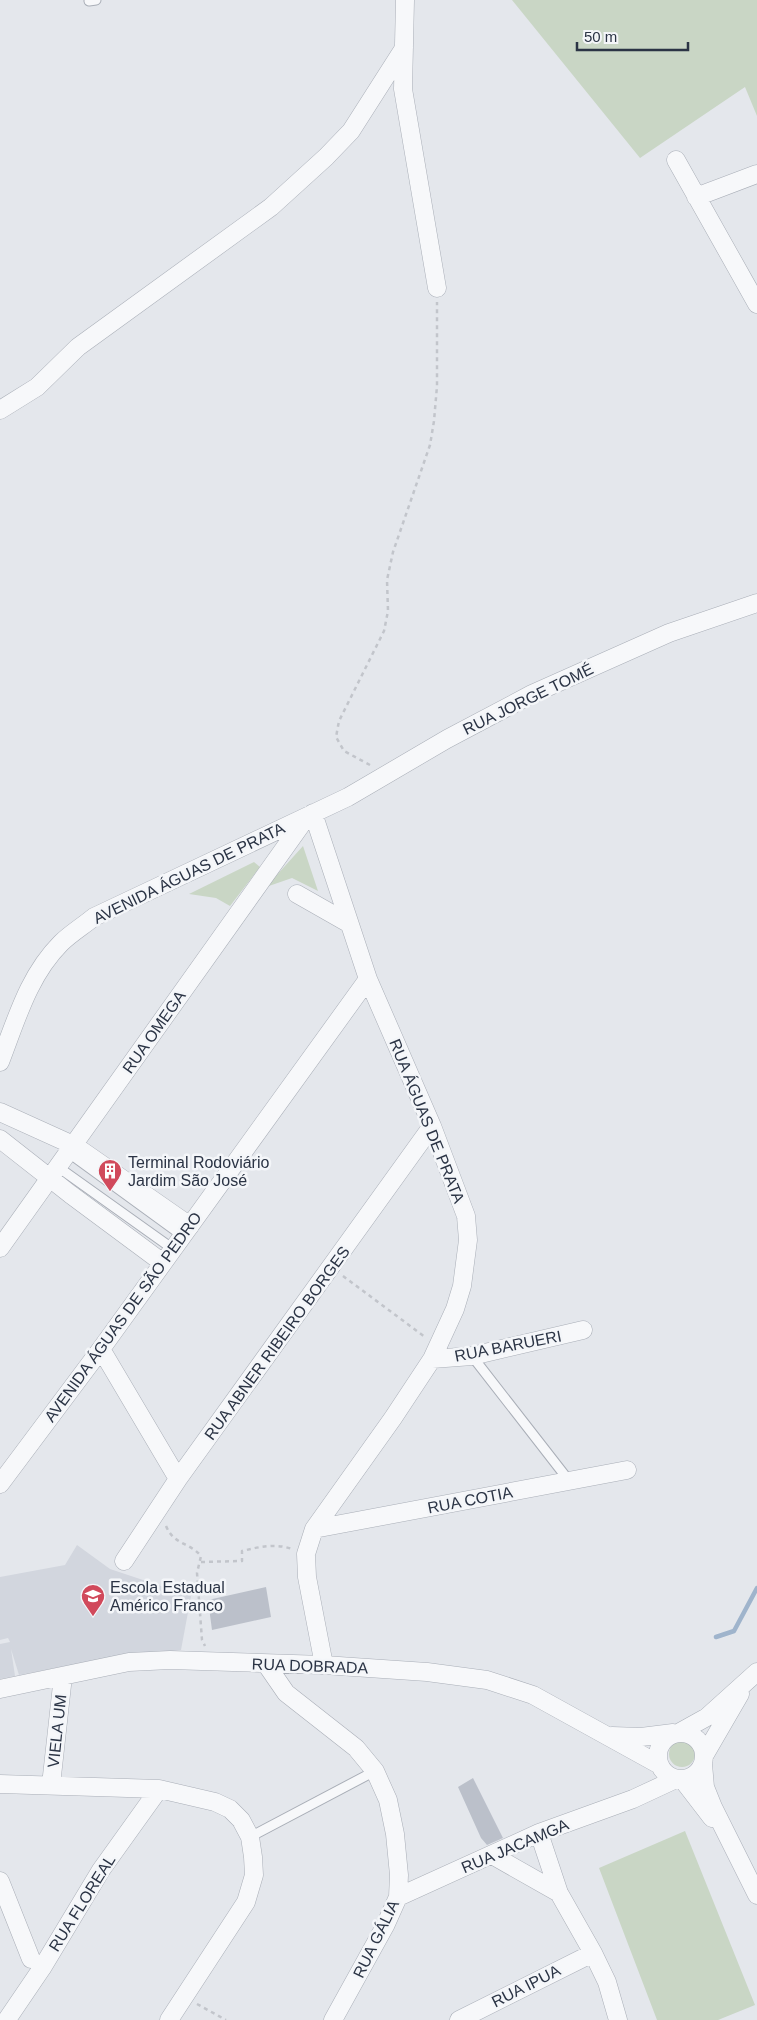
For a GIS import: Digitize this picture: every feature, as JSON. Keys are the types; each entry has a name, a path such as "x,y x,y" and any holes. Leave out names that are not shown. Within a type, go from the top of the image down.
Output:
{"street":[{"path":"405,0 403,89 437,288"},
{"path":"0,410 37,388 78,347 271,207 326,157 351,130 404,48"},
{"path":"676,160 757,304"},
{"path":"696,197 757,174"},
{"name":"RUA JORGE TOMÉ","path":"310,814 348,797 447,739 532,694 669,633 757,603"},
{"name":"RUA ÁGUAS DE PRATA","path":"310,814 368,979 432,1126 466,1216 468,1240 462,1286 455,1309 435,1353 393,1418 314,1529 306,1554 307,1577 324,1665"},
{"name":"AVENIDA ÁGUAS DE PRATA","path":"0,1062 26,993 38,972 61,943 94,918 310,814"},
{"name":"RUA OMEGA","path":"0,1248 310,814"},
{"path":"297,894 348,923"},
{"name":"AVENIDA ÁGUAS DE SÃO PEDRO","path":"0,1484 101,1349 368,979"},
{"path":"0,1112 63,1161 177,1244"},
{"name":"RUA ABNER RIBEIRO BORGES","path":"124,1561 178,1479 432,1126"},
{"path":"0,1139 63,1161 177,1244"},
{"name":"RUA BARUERI","path":"435,1353 472,1356 583,1330"},
{"path":"101,1349 178,1479"},
{"name":"RUA COTIA","path":"314,1529 627,1470"},
{"name":"RUA DOBRADA","path":"0,1689 129,1662 170,1660 324,1665 427,1672 487,1680 533,1695 609,1735 669,1773"},
{"name":"RUA GÁLIA","path":"266,1664 286,1693 356,1748 376,1771 388,1800 395,1834 399,1875 398,1897 385,1926 332,2020"},
{"path":"730,1842 669,1773 658,1752 661,1743 677,1732 707,1717 753,1675"},
{"path":"669,1773 695,1775 753,1675"},
{"name":"VIELA UM","path":"51,1785 62,1676"},
{"path":"677,1732 688,1733 700,1741 703,1748 705,1787 757,1895"},
{"name":"RUA DOBRADA","path":"609,1735 641,1737 677,1732"},
{"name":"RUA JACAMGA","path":"398,1897 492,1856 539,1833 633,1799 669,1773"},
{"path":"0,1784 159,1789 215,1802 230,1809 240,1820 250,1836 254,1857 254,1875 246,1902 169,2020"},
{"name":"RUA FLOREAL","path":"8,2018 42,1968 101,1870 159,1789"},
{"path":"539,1833 559,1894 593,1953 607,1982 618,2020"},
{"path":"492,1856 559,1894"},
{"path":"0,1881 31,1959"},
{"name":"RUA IPUA","path":"459,2020 593,1953"}],"lane":[{"path":"472,1356 570,1482"},
{"path":"250,1836 376,1771"}],"path":[{"path":"386,774 344,752 336,737 339,721 384,631 388,611 387,580 393,552 430,444 438,386 437,288"},
{"path":"332,1267 435,1353"},
{"path":"158,1509 172,1537 197,1551 201,1556 197,1573 202,1640 211,1662"},
{"path":"201,1562 242,1561 242,1551 267,1546 285,1546 306,1554"},
{"path":"184,1998 226,2020"}],"shaded area":[{"name":"Escola Estadual Américo Franco","path":"77,1545 110,1569 191,1596 181,1650 103,1659 19,1675 11,1649 15,1676 0,1679 0,1644 10,1642 8,1638 0,1640 0,1577 65,1565"}],"green space":[{"path":"512,0 757,0 757,116 745,87 640,158"},
{"path":"303,846 318,891 292,878 266,887"},
{"path":"254,862 260,867 230,906 216,898 189,894"},
{"path":"682,1741 691,1745 695,1754 691,1763 682,1767 673,1763 669,1754 673,1745"},
{"path":"685,1831 755,2005 718,2020 657,2020 599,1868"}],"building":[{"path":"266,1587 271,1617 212,1630 208,1600"},
{"path":"473,1778 503,1838 487,1845 481,1838 458,1787"}],"waterway":[{"path":"716,1637 734,1631 757,1588"}],"place":[{"name":"Terminal Rodoviário Jardim São José","path":"110,1192"},
{"name":"Escola Estadual Américo Franco","path":"93,1617"}]}
